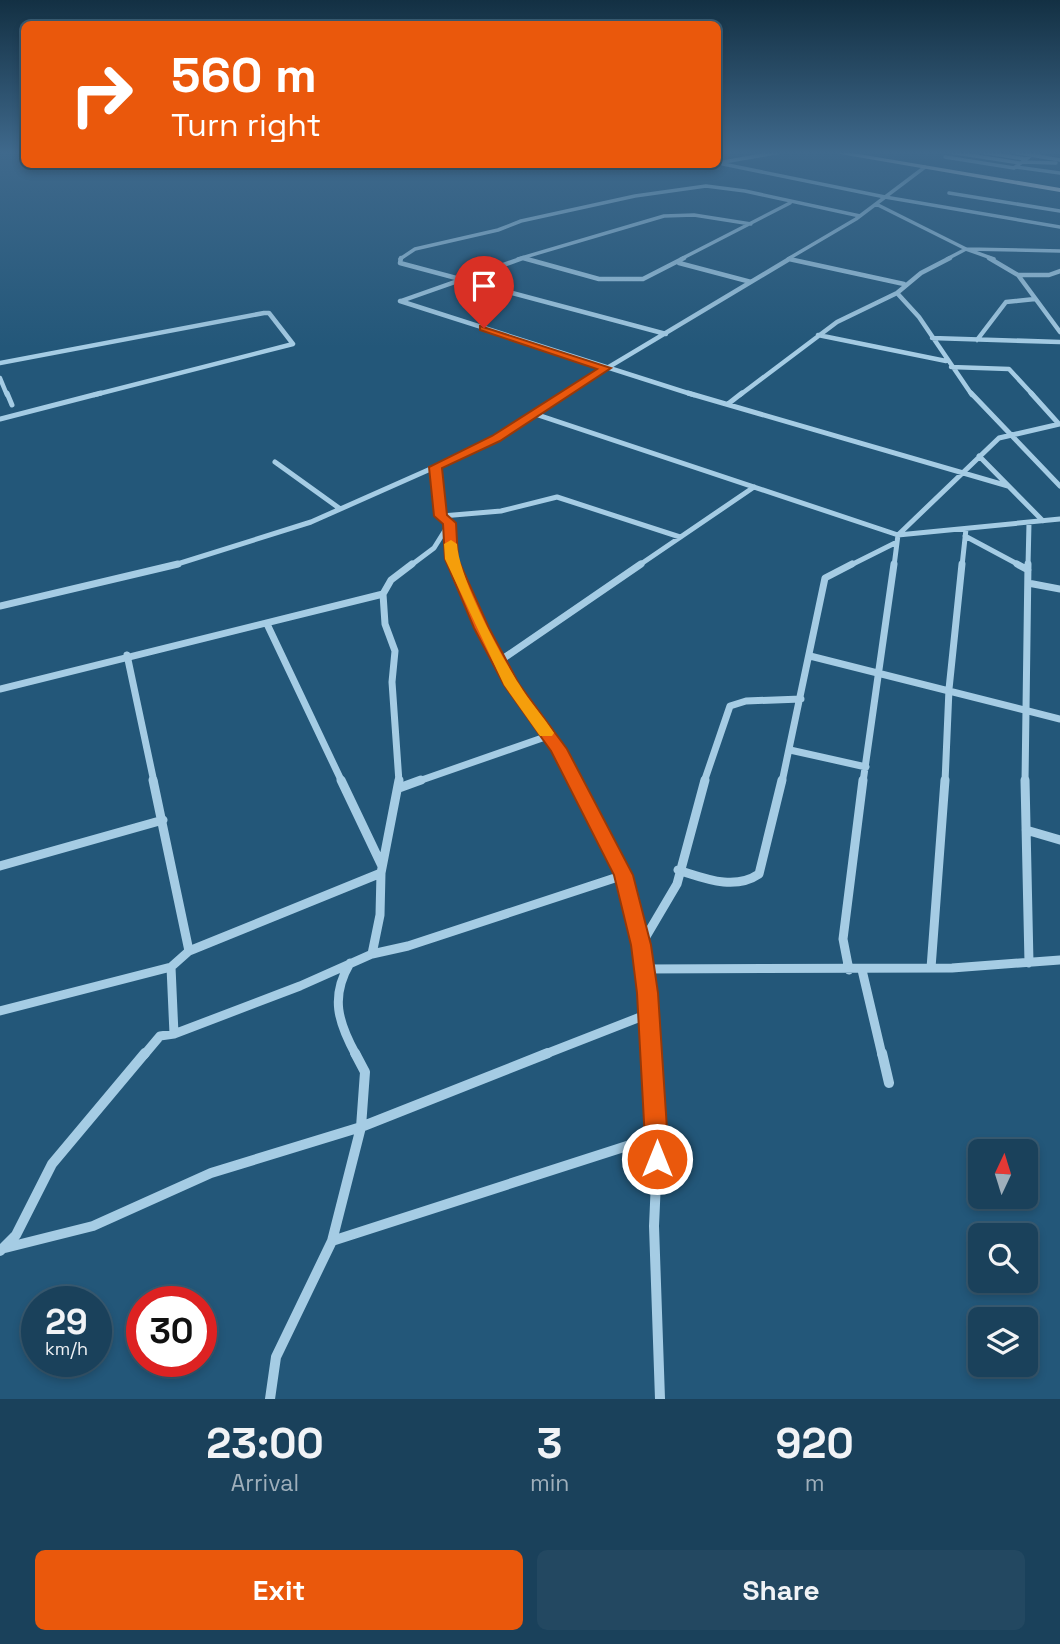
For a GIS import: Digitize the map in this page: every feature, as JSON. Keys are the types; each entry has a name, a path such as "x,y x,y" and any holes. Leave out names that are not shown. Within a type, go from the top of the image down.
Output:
{"street":[{"path":"542,216 498,230 415,249 400,258 400,263 667,334"},
{"path":"663,216 522,257 400,301 606,368 1008,486"},
{"path":"702,216 751,224"},
{"path":"522,257 599,279 652,276 766,216"},
{"path":"0,606 93,586 270,537 435,467 496,438 606,368 667,334 860,216"},
{"path":"901,216 966,249 1001,262 1018,275 1060,332"},
{"path":"998,216 1060,227"},
{"path":"728,404 818,335 873,302 897,293 904,284 966,249 1060,251"},
{"path":"789,259 904,284"},
{"path":"679,262 751,282"},
{"path":"1018,275 1049,275 1060,271"},
{"path":"897,293 911,306 951,367 1008,434 1060,485"},
{"path":"977,340 1006,302 1035,299"},
{"path":"0,363 264,313 269,313 293,344 0,419"},
{"path":"818,335 946,360"},
{"path":"932,338 1060,342"},
{"path":"951,367 1009,369 1060,424"},
{"path":"0,377 12,405"},
{"path":"536,414 681,460 897,539 1060,519"},
{"path":"678,870 725,883 747,881 759,874 790,750 825,578 897,539 959,473 1008,434 1060,424"},
{"path":"979,456 1043,521"},
{"path":"275,462 340,508"},
{"path":"435,467 441,516 450,523 452,559 482,628 512,685 548,736 624,875 641,945 658,1136 654,1226 660,1399"},
{"path":"501,660 754,487"},
{"path":"441,516 501,511 557,497 680,537"},
{"path":"372,954 380,915 381,869 399,788 392,682 395,650 384,624 383,594 391,580 434,548 450,523"},
{"path":"1029,523 1025,712 1030,963"},
{"path":"965,532 1028,570"},
{"path":"931,968 944,801 948,690 965,532"},
{"path":"849,970 843,939 847,894 897,539"},
{"path":"1028,583 1060,589"},
{"path":"0,689 106,664 127,655 267,624 383,594"},
{"path":"267,624 381,869"},
{"path":"127,655 189,951"},
{"path":"810,656 1060,719"},
{"path":"641,945 677,884 678,870 730,706 746,701 801,699"},
{"path":"399,788 548,736"},
{"path":"790,750 866,767"},
{"path":"0,866 163,820"},
{"path":"1026,830 1060,840"},
{"path":"0,1011 171,967 189,951 381,869"},
{"path":"2,1249 16,1235 52,1164 141,1054 160,1036 174,1034 372,954 408,946 624,875"},
{"path":"644,969 704,967 862,970 1060,960"},
{"path":"270,1399 276,1357 332,1241 361,1127 365,1072 350,1044 336,1000 339,982 351,963"},
{"path":"171,967 174,1034"},
{"path":"862,970 889,1083"},
{"path":"2,1249 93,1226 211,1173 361,1127 648,1014"},
{"path":"332,1241 658,1136"}],"slow traffic":[{"path":"451,544 452,559 482,628 512,685 546,733"}],"route":[{"path":"484,328 606,368 496,438 435,467 441,516 450,523 452,559 482,628 512,685 558,749 624,875 641,945 648,993 658,1136 657,1159"}]}
